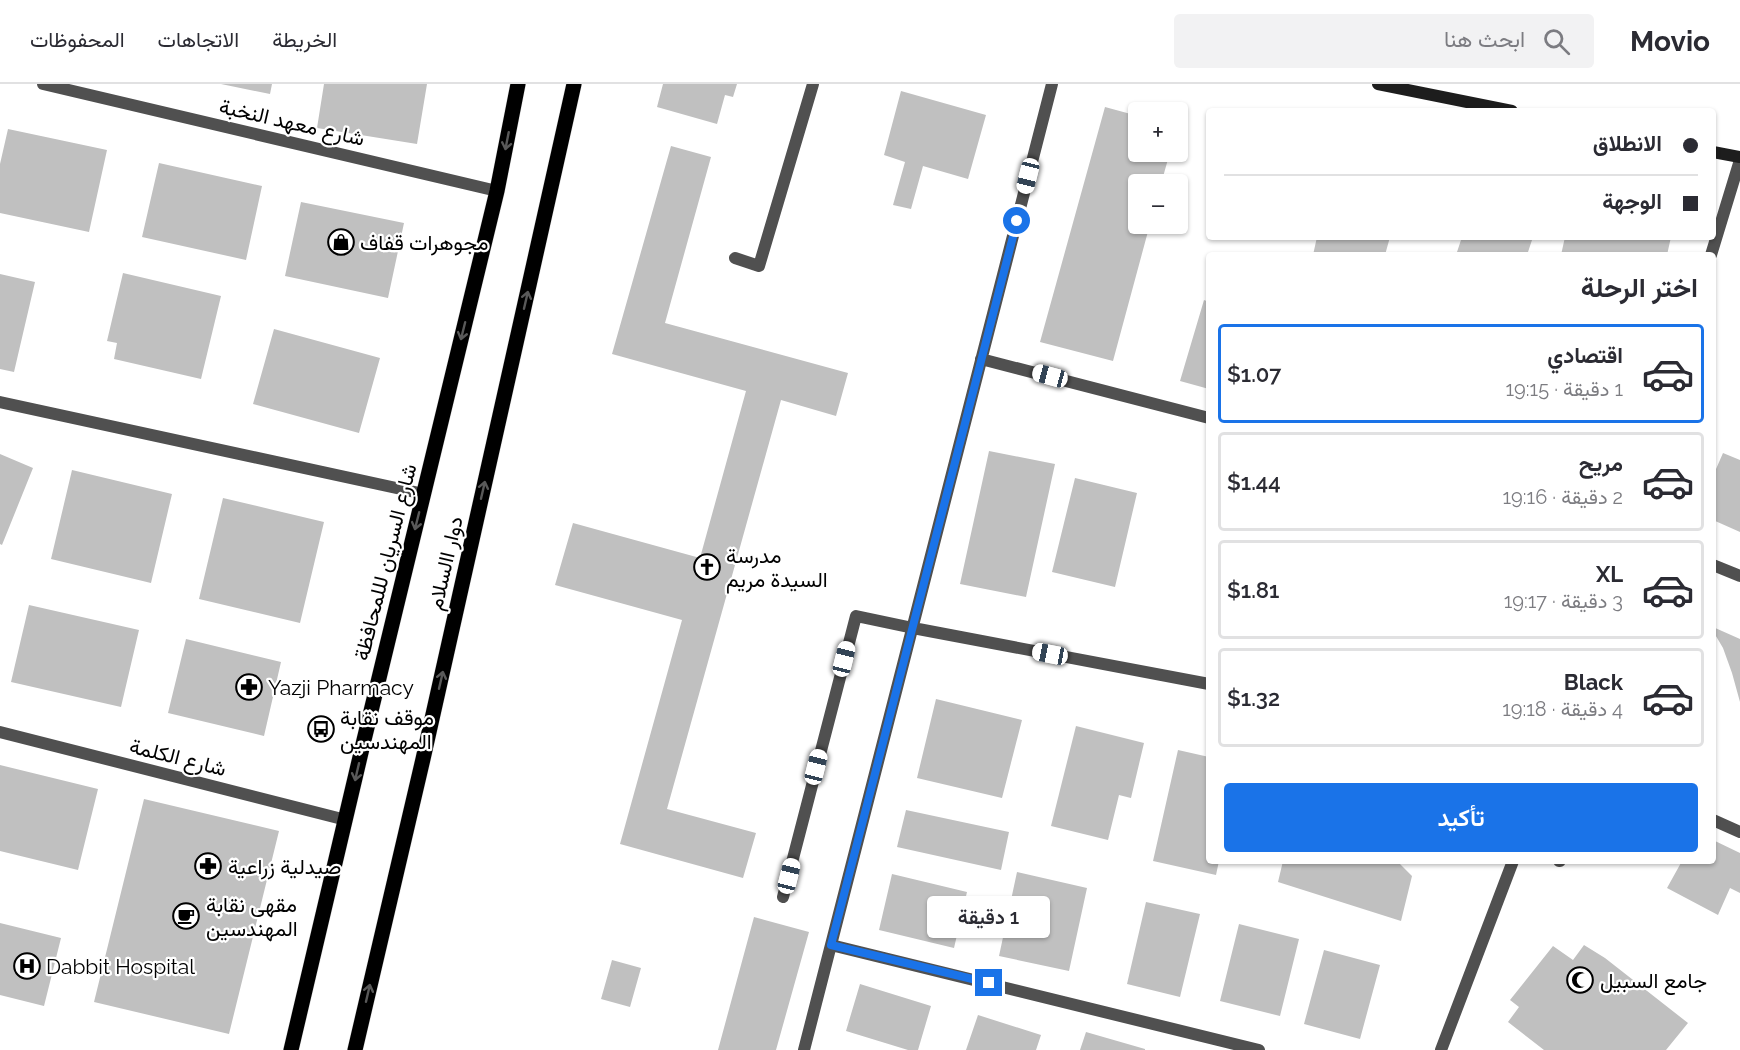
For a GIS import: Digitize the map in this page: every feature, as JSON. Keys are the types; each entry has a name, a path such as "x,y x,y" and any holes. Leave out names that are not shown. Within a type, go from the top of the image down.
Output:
{"main road":[{"name":"شارع السريان لللمحافظة","path":"291,1050 497,191 518,84"},
{"name":"دوار االسلام","path":"355,1050 426,747 574,84"},
{"path":"1378,84 1497,108"},
{"path":"1716,153 1740,158"}],"street":[{"name":"شارع معهد النخبة","path":"43,84 497,191"},
{"path":"735,258 759,266 813,84"},
{"path":"804,1050 1052,84"},
{"path":"1716,238 1740,158"},
{"path":"981,359 1206,417"},
{"path":"0,402 424,494"},
{"path":"1716,566 1740,576"},
{"path":"783,897 856,616 1206,683"},
{"name":"شارع الكلمة","path":"0,732 346,820"},
{"path":"1716,821 1740,832"},
{"path":"1441,1050 1512,864"},
{"path":"831,945 1259,1050"}],"building":[{"path":"221,84 272,84 270,94"},
{"path":"324,84 427,84 417,144 317,128"},
{"path":"663,84 737,84 733,97 725,95 717,124 657,107"},
{"path":"901,91 986,115 968,179 923,166 911,209 893,205 905,162 884,155"},
{"path":"1105,107 1128,113 1128,162 1167,162 1164,174 1128,174 1128,234 1147,234 1113,361 1040,342"},
{"path":"8,129 107,150 89,232 0,213 0,164"},
{"path":"671,146 711,157 665,323 848,373 836,416 781,400 667,809 756,833 743,878 620,844 682,620 555,585 573,523 700,558 746,391 612,354"},
{"path":"159,163 262,186 246,260 142,237"},
{"path":"301,202 404,223 388,298 285,276"},
{"path":"1316,240 1389,240 1386,252 1314,252"},
{"path":"1461,240 1532,240 1528,252 1457,252"},
{"path":"1564,240 1670,240 1668,252 1562,252"},
{"path":"123,273 221,296 201,379 114,359 117,343 107,341"},
{"path":"0,274 35,282 14,372 0,369"},
{"path":"1204,300 1206,301 1206,388 1180,381"},
{"path":"274,329 380,358 359,433 253,404"},
{"path":"989,451 1055,464 1026,597 960,584"},
{"path":"1723,453 1740,460 1740,532 1716,521 1716,469"},
{"path":"0,454 33,468 2,545 0,544"},
{"path":"72,470 172,494 151,583 51,559"},
{"path":"1075,478 1137,493 1115,587 1052,572"},
{"path":"223,498 324,522 300,623 199,599"},
{"path":"29,605 139,630 121,707 11,682"},
{"path":"1716,628 1740,639 1740,702 1732,673 1716,636"},
{"path":"186,639 281,662 264,736 168,713"},
{"path":"936,699 1022,720 1002,798 917,778"},
{"path":"1076,726 1144,743 1131,798 1119,795 1108,840 1051,826"},
{"path":"1178,750 1206,756 1206,864 1218,864 1216,875 1153,861"},
{"path":"0,765 98,789 78,870 0,851"},
{"name":"مقهى نقابة المهندسين","path":"144,799 279,831 229,1034 94,1002"},
{"path":"906,810 1009,832 1001,870 897,847"},
{"path":"1716,841 1740,853 1740,893 1730,888 1718,915 1667,888 1680,864 1716,864"},
{"path":"1282,864 1400,864 1412,876 1401,921 1278,882"},
{"path":"1017,872 1087,888 1069,971 999,956"},
{"path":"892,874 967,892 954,948 879,930"},
{"path":"1146,902 1200,914 1180,997 1127,984"},
{"path":"754,917 809,932 776,1050 718,1050"},
{"name":"Dabbit Hospital","path":"0,923 61,938 44,1006 0,995"},
{"path":"1239,924 1299,939 1280,1016 1220,1001"},
{"name":"جامع السبيل","path":"1584,945 1605,958 1688,1023 1666,1050 1544,1050 1508,1022 1519,1007 1510,1000 1553,946 1573,960"},
{"path":"1324,950 1380,965 1360,1039 1304,1024"},
{"path":"612,960 641,968 630,1007 601,999"},
{"path":"860,984 931,1006 918,1050 908,1050 846,1031"},
{"path":"978,1015 1041,1035 1036,1050 966,1050"},
{"path":"1086,1032 1145,1049 1145,1050 1080,1050"}],"place":[{"name":"مجوهرات قفاف","path":"341,242"},
{"name":"مدرسة السيدة مريم","path":"707,567"},
{"name":"Yazji Pharmacy","path":"249,687"},
{"name":"موقف نقابة المهندسين","path":"321,729"},
{"name":"صيدلية زراعية","path":"208,866"},
{"name":"مقهى نقابة المهندسين","path":"186,916"},
{"name":"Dabbit Hospital","path":"27,966"},
{"name":"جامع السبيل","path":"1580,980"}],"route":[{"path":"989,983 831,945 1017,221"}]}
